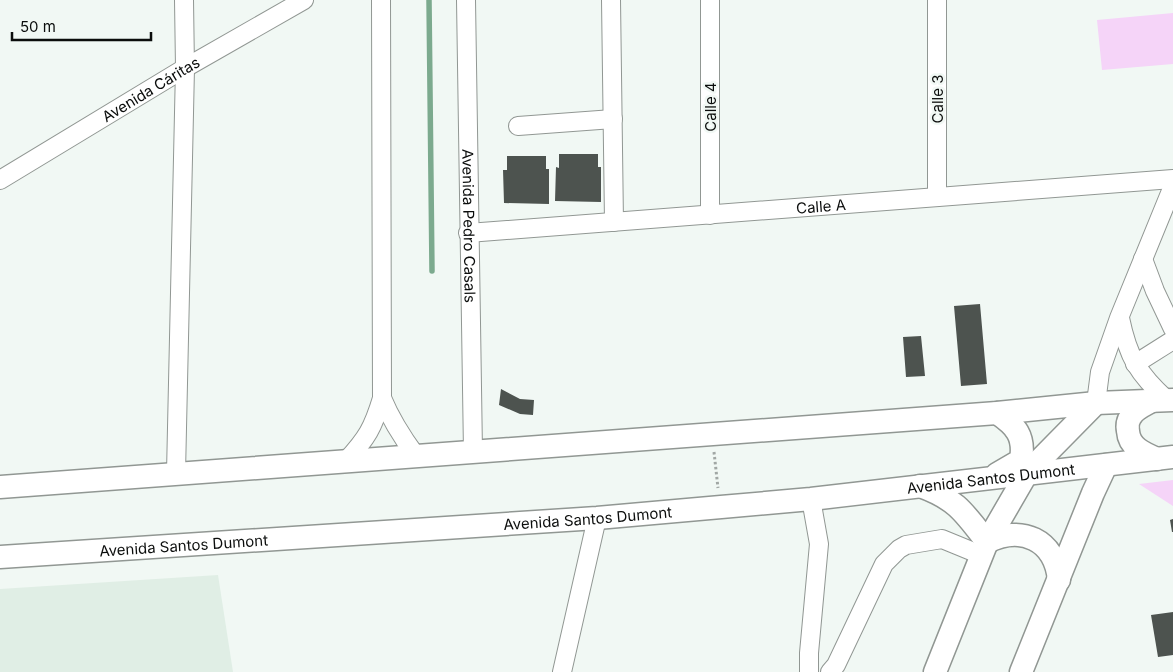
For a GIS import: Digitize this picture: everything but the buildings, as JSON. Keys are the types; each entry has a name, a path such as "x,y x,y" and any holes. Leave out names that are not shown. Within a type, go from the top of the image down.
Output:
{"main road":[{"path":"0,487 50,485 346,460 997,413 1096,403 1164,401"},
{"path":"1164,401 1137,410 1130,416 1127,426 1128,437 1142,453 1165,458"},
{"path":"935,672 984,548 1024,467 1096,403"},
{"path":"997,413 1016,427 1021,439 1024,467"},
{"name":"Avenida Santos Dumont","path":"0,557 597,518 811,499 990,477 1024,467 1106,465 1165,458"},
{"path":"1022,672 1093,493 1106,465"},
{"path":"920,485 941,493 959,507 984,548"},
{"path":"984,548 1001,536 1012,534 1032,538 1048,551 1054,559 1058,569 1058,580"}],"street":[{"path":"176,473 185,68 184,0"},
{"name":"Avenida Cáritas","path":"0,180 185,68 304,0"},
{"path":"346,460 363,443 375,422 382,398 381,0"},
{"name":"Avenida Pedro Casals","path":"466,0 468,233 473,452"},
{"path":"611,0 614,222"},
{"name":"Calle 4","path":"710,0 710,214"},
{"name":"Calle 3","path":"937,0 937,197"},
{"path":"518,126 613,119"},
{"name":"Calle A","path":"468,233 1173,179"},
{"path":"1096,403 1100,372 1173,186"},
{"path":"1143,259 1173,329"},
{"path":"1120,318 1124,342 1134,364 1164,401"},
{"path":"1134,364 1173,340"},
{"path":"382,398 402,438 416,456"},
{"path":"809,672 819,544 811,499"},
{"path":"562,672 597,518"},
{"path":"830,672 836,665 884,564 899,549 906,545 942,540 984,548"}],"path":[{"path":"715,457 718,487"}],"shaded area":[{"path":"1173,13 1173,64 1102,70 1097,20"},
{"path":"1173,480 1173,506 1139,484"},
{"path":"218,575 233,672 0,672 0,589"}],"waterway":[{"path":"429,0 432,271"}]}
